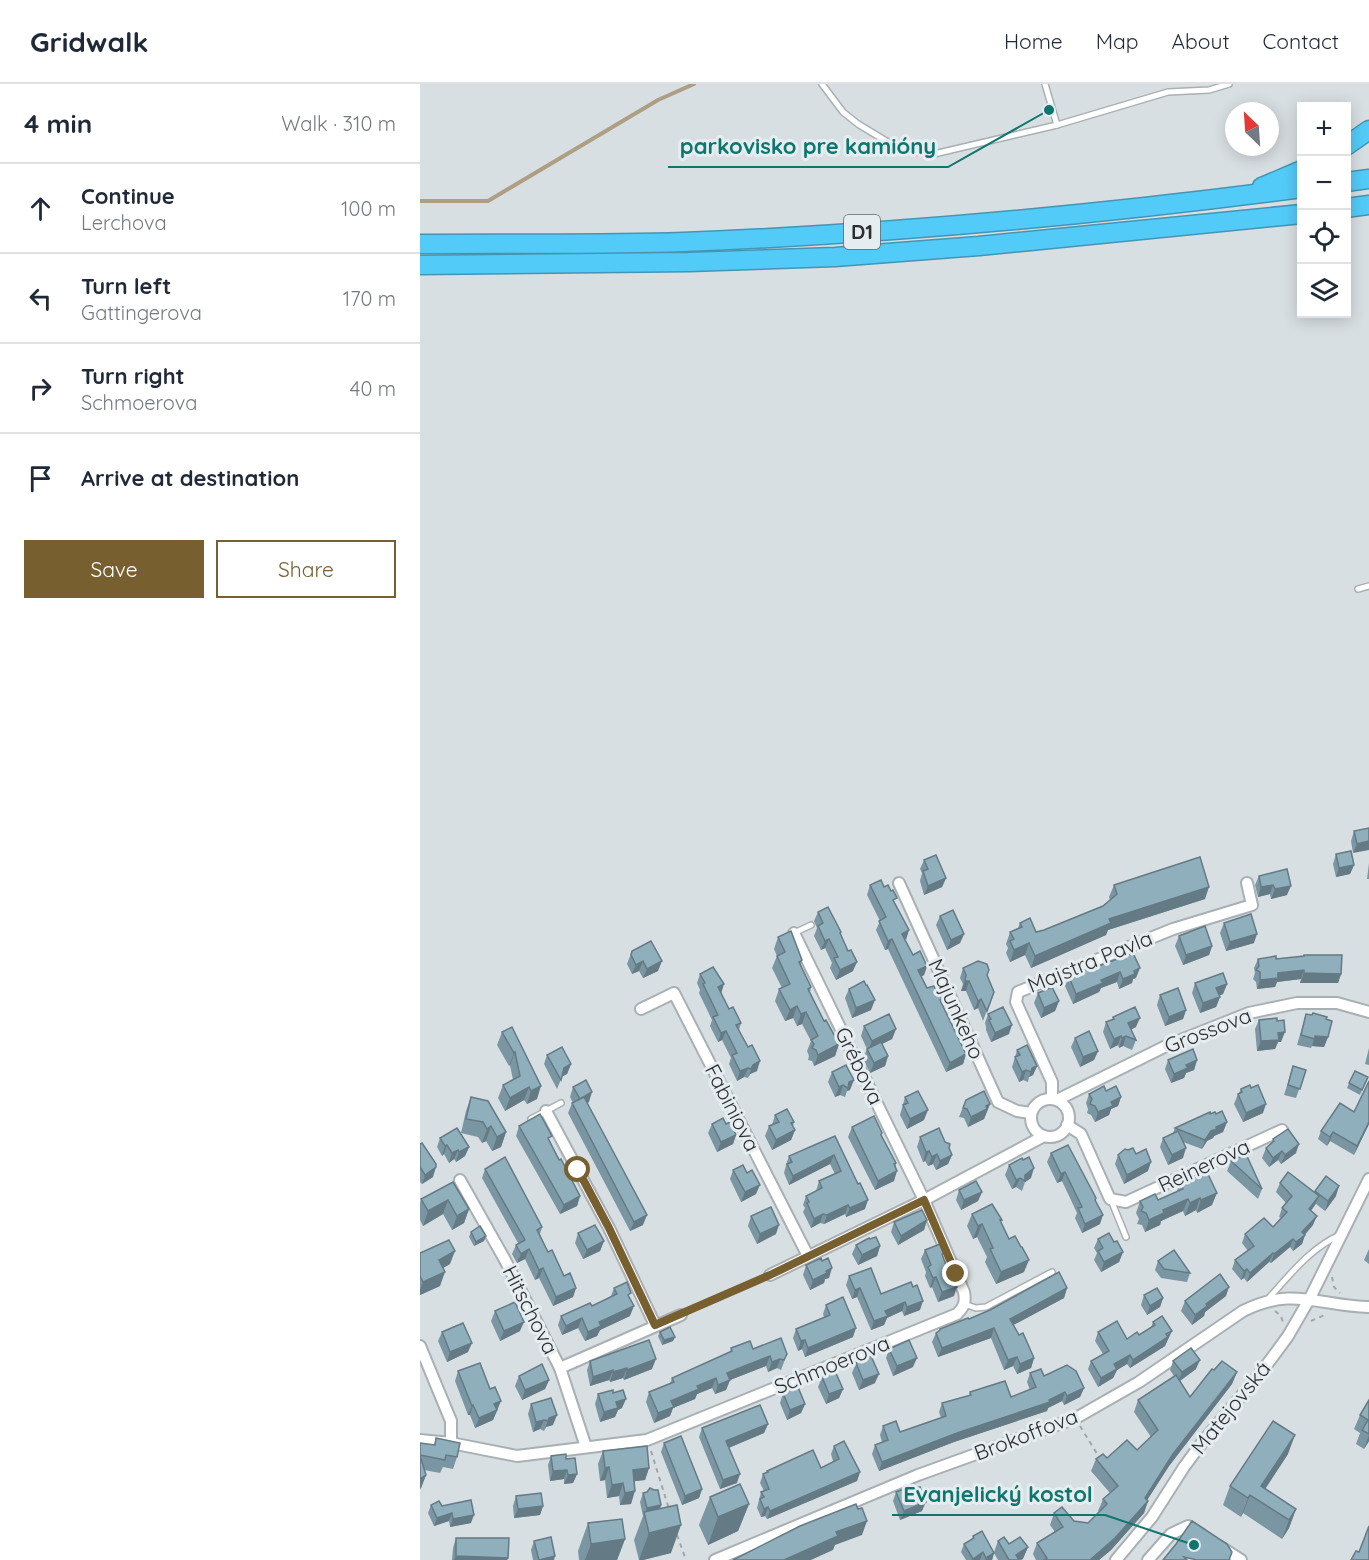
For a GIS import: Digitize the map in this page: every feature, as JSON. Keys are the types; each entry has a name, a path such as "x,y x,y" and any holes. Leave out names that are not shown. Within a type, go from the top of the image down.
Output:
{"highway":[{"path":"1351,143 1369,130"},
{"path":"1245,195 1297,172"},
{"path":"1351,181 1369,179"},
{"name":"D1","path":"420,244 681,242 829,235 965,225 1297,189"},
{"path":"1351,207 1369,205"},
{"name":"D1","path":"420,266 689,262 835,257 979,246 1297,214"}],"street":[{"name":"Majunkeho","path":"899,883 998,1102 1017,1112 1031,1113"},
{"name":"Majstra Pavla","path":"1055,1099 1052,1082 1016,1002 1018,992 1173,928 1253,910 1247,883"},
{"name":"Grébova","path":"789,935 924,1200"},
{"name":"Fabiniova","path":"641,1009 674,993 808,1256"},
{"name":"Grossova","path":"1055,1099 1166,1046 1249,1013 1298,1003 1337,1003 1369,1012"},
{"path":"1055,1099 1066,1108 1069,1119 1064,1130 1055,1136 1044,1136 1032,1125 1031,1113 1039,1102 1055,1099"},
{"path":"546,1111 609,1228 655,1325"},
{"path":"1067,1125 1081,1134 1110,1199"},
{"name":"Reinerova","path":"1110,1199 1126,1202 1282,1130"},
{"path":"770,1275 924,1200 1044,1136"},
{"name":"Matejovská","path":"1116,1560 1152,1517 1184,1467 1276,1353 1310,1298 1369,1179"},
{"name":"Hitschova","path":"460,1180 505,1260 560,1368 586,1447"},
{"path":"924,1200 964,1292 964,1304"},
{"path":"1266,1300 1310,1298 1369,1306"},
{"name":"Brokoffova","path":"715,1560 918,1475 1076,1418 1139,1382 1243,1311 1266,1300"},
{"name":"Schmoerova","path":"420,1440 451,1443 517,1456 647,1440 957,1314 964,1304"},
{"path":"560,1368 681,1315"},
{"path":"420,1346 451,1421 451,1443"},
{"path":"1148,1560 1171,1534 1188,1526 1241,1560"}],"lane":[{"path":"822,84 843,112 858,124 891,144 920,154 949,152 1057,125 1168,92 1209,90 1228,84"},
{"path":"1045,84 1057,125"},
{"path":"1163,84 1168,92"},
{"path":"1358,589 1369,586"},
{"path":"789,935 811,926"},
{"path":"531,1119 561,1103"},
{"path":"1110,1199 1125,1237"},
{"name":"Brokoffova","path":"1266,1300 1326,1241 1342,1234"},
{"path":"964,1304 975,1308 986,1307 1052,1272"}],"path":[{"path":"1330,1260 1338,1263 1332,1277 1334,1287 1341,1294"},
{"path":"681,1315 770,1275"},
{"path":"1083,1432 1100,1458"},
{"path":"647,1440 670,1514"},
{"path":"677,1536 686,1560"}],"building":[{"path":"1369,828 1369,841 1357,844 1354,831"},
{"path":"1351,851 1354,865 1339,868 1336,854"},
{"path":"936,855 946,878 928,886 923,871 928,869 924,860"},
{"path":"1200,857 1209,887 1109,919 1111,923 1035,956 1029,943 1014,950 1010,941 1014,939 1010,932 1022,927 1020,923 1030,918 1036,932 1044,930 1103,906 1117,894 1114,885"},
{"path":"1287,869 1291,886 1275,889 1273,885 1261,887 1259,876"},
{"path":"881,880 884,887 888,885 897,898 893,900 909,930 902,934 913,955 920,951 927,966 918,970 927,988 934,986 938,991 942,999 940,1000 966,1054 950,1063 892,939 888,941 879,921 886,917 870,885"},
{"path":"828,907 848,951 851,950 857,962 840,970 834,958 838,957 829,939 825,941 818,926 823,923 818,912"},
{"path":"953,910 964,934 951,940 940,916"},
{"path":"1251,914 1257,934 1230,942 1224,923"},
{"path":"1205,926 1212,946 1186,955 1179,936"},
{"path":"791,931 802,960 799,962 811,987 808,989 839,1044 818,1055 812,1048 814,1044 811,1040 818,1036 806,1012 801,1014 797,1006 790,1010 779,989 790,984 777,956 785,952 778,937"},
{"path":"651,941 662,961 647,969 643,961 636,965 631,955 632,951"},
{"path":"1133,953 1140,968 1134,971 1135,974 1123,979 1120,972 1101,980 1103,983 1076,994 1069,977 1095,965 1096,967"},
{"path":"1304,955 1342,955 1341,974 1304,973 1304,970 1278,973 1278,978 1260,980 1260,972 1256,970 1259,966 1258,959"},
{"path":"978,961 987,964 989,970 987,975 994,992 987,1011 981,999 978,1001 969,981 965,981 966,975 963,968"},
{"path":"713,967 724,984 718,987 729,1009 733,1007 741,1023 736,1025 748,1047 752,1045 760,1061 751,1069 740,1071 732,1055 737,1053 726,1031 721,1033 713,1017 718,1015 700,974"},
{"path":"1223,973 1227,984 1216,988 1220,997 1203,1003 1195,983"},
{"path":"864,981 875,1000 856,1008 849,989"},
{"path":"1052,987 1059,1001 1044,1008 1038,993"},
{"path":"1178,988 1186,1010 1169,1017 1160,995"},
{"path":"1003,1007 1012,1025 995,1033 988,1014"},
{"path":"1135,1007 1140,1018 1128,1023 1136,1040 1126,1036 1114,1039 1106,1022"},
{"path":"1313,1013 1332,1021 1328,1037 1315,1036 1315,1039 1301,1035 1306,1014 1312,1015"},
{"path":"889,1014 896,1029 872,1041 864,1026"},
{"path":"1277,1018 1277,1021 1284,1020 1285,1032 1278,1033 1279,1040 1261,1041 1259,1020"},
{"path":"512,1027 541,1086 531,1091 529,1087 510,1098 503,1085 520,1076 515,1052 502,1032"},
{"path":"1089,1031 1098,1051 1083,1057 1075,1038"},
{"path":"881,1042 888,1056 874,1063 867,1049"},
{"path":"1027,1045 1037,1066 1032,1068 1031,1072 1026,1070 1022,1072 1015,1057 1020,1055 1017,1050"},
{"path":"562,1047 571,1064 564,1068 561,1080 547,1055"},
{"path":"1193,1049 1197,1060 1186,1065 1188,1068 1174,1074 1168,1060"},
{"path":"846,1065 854,1080 849,1082 848,1088 843,1085 839,1087 832,1072"},
{"path":"1293,1066 1306,1070 1300,1089 1288,1085"},
{"path":"1355,1071 1368,1077 1362,1090 1349,1083"},
{"path":"586,1080 592,1092 580,1099 573,1087"},
{"path":"1369,1081 1369,1122 1357,1146 1333,1132 1330,1137 1321,1131 1340,1103 1354,1112"},
{"path":"1250,1085 1251,1088 1258,1085 1266,1104 1246,1113 1238,1094 1242,1092 1241,1089"},
{"path":"1104,1086 1106,1091 1116,1086 1121,1097 1111,1102 1113,1106 1098,1112 1095,1106 1090,1104 1092,1099 1089,1094"},
{"path":"918,1091 928,1110 910,1119 903,1105 908,1103 905,1097"},
{"path":"984,1091 990,1104 986,1106 987,1109 971,1117 967,1109 963,1108 966,1100"},
{"path":"471,1097 488,1101 506,1132 497,1137 491,1126 487,1129 483,1122 466,1119"},
{"path":"584,1097 647,1215 634,1222 572,1103"},
{"path":"787,1109 794,1122 791,1123 795,1130 776,1140 769,1126 779,1122 775,1115"},
{"path":"1222,1111 1227,1122 1211,1131 1205,1140 1175,1128 1210,1112 1210,1114 1215,1112 1216,1114"},
{"path":"540,1114 552,1136 548,1138 580,1196 564,1205 519,1126"},
{"path":"874,1116 896,1163 894,1164 897,1171 878,1181 852,1127"},
{"path":"723,1118 726,1124 730,1122 736,1135 721,1142 712,1124"},
{"path":"457,1128 469,1147 452,1153 440,1138"},
{"path":"939,1128 945,1142 950,1144 952,1155 940,1161 937,1154 932,1157 929,1151 926,1152 920,1137"},
{"path":"1288,1129 1299,1144 1285,1155 1282,1151 1273,1158 1266,1148 1274,1141 1273,1139"},
{"path":"1178,1131 1186,1148 1172,1155 1163,1138"},
{"path":"835,1136 868,1200 850,1208 848,1205 814,1219 806,1196 822,1188 819,1181 841,1171 834,1155 793,1176 787,1164 792,1162 789,1156"},
{"path":"422,1143 436,1164 436,1167 425,1175 420,1167 420,1144"},
{"path":"1068,1145 1103,1215 1085,1224 1078,1208 1082,1207 1065,1172 1061,1174 1051,1153"},
{"path":"1133,1148 1136,1154 1146,1149 1151,1162 1127,1175 1118,1155 1125,1149"},
{"path":"1246,1154 1262,1189 1231,1161"},
{"path":"505,1157 542,1227 537,1230 548,1252 552,1250 564,1276 570,1273 576,1288 556,1297 543,1268 539,1270 529,1249 521,1254 516,1245 525,1240 485,1169"},
{"path":"1029,1157 1034,1168 1025,1175 1025,1181 1020,1178 1016,1180 1009,1165"},
{"path":"743,1165 747,1173 752,1170 760,1185 745,1192 733,1170"},
{"path":"1206,1170 1217,1193 1190,1203 1188,1199 1163,1210 1164,1213 1149,1220 1146,1213 1141,1211 1143,1207 1140,1201 1155,1194 1158,1200 1183,1189 1180,1183"},
{"path":"1288,1172 1319,1196 1309,1209 1317,1216 1302,1232 1305,1235 1296,1242 1293,1239 1250,1273 1247,1269 1244,1271 1235,1260 1254,1246 1245,1234 1264,1218 1273,1227 1287,1212 1282,1208 1292,1196 1280,1183"},
{"path":"1326,1176 1339,1186 1328,1201 1315,1191"},
{"path":"976,1181 982,1192 964,1200 959,1190"},
{"path":"453,1182 469,1209 457,1216 448,1200 428,1211 421,1199"},
{"path":"992,1204 1002,1220 1000,1220 1009,1239 1015,1236 1029,1260 1001,1272 982,1224 978,1226 972,1214"},
{"path":"771,1207 779,1225 760,1234 751,1216"},
{"path":"922,1210 927,1220 901,1236 894,1222"},
{"path":"595,1225 604,1241 587,1250 578,1233"},
{"path":"480,1226 486,1236 476,1242 471,1232"},
{"path":"1109,1233 1123,1252 1104,1262 1098,1251 1103,1248 1098,1239"},
{"path":"876,1237 880,1246 862,1255 856,1245"},
{"path":"449,1240 455,1251 439,1260 445,1272 423,1282 420,1276 420,1253"},
{"path":"940,1244 951,1278 954,1277 957,1287 942,1292 936,1277 933,1278 928,1267 931,1265 925,1250"},
{"path":"1174,1250 1190,1273 1164,1269 1158,1261"},
{"path":"821,1258 822,1261 828,1258 832,1268 813,1280 806,1265"},
{"path":"871,1268 881,1294 911,1282 913,1287 917,1285 923,1301 907,1307 905,1302 885,1311 888,1316 874,1321 860,1288 855,1290 849,1276"},
{"path":"1059,1272 1067,1288 1010,1319 1019,1335 1023,1333 1034,1358 1020,1364 1017,1357 1008,1360 994,1328 942,1348 936,1333 940,1329 990,1310"},
{"path":"1220,1274 1229,1287 1195,1315 1185,1301"},
{"path":"627,1282 631,1293 628,1295 634,1306 599,1322 601,1326 588,1332 582,1318 566,1326 561,1316 590,1303 592,1306 617,1294 614,1288"},
{"path":"1157,1288 1163,1298 1150,1306 1144,1295"},
{"path":"843,1297 856,1328 808,1348 805,1340 801,1341 796,1329 830,1315 826,1305"},
{"path":"515,1302 524,1322 504,1331 495,1311"},
{"path":"1162,1316 1172,1331 1166,1334 1168,1337 1133,1360 1130,1355 1114,1364 1117,1369 1101,1378 1091,1361 1109,1351 1098,1332 1117,1321 1127,1339 1155,1325 1153,1322"},
{"path":"463,1323 472,1343 450,1352 442,1332"},
{"path":"670,1327 675,1337 664,1340 660,1332"},
{"path":"781,1338 787,1354 784,1360 772,1362 770,1356 727,1373 730,1380 718,1385 716,1378 697,1386 699,1389 671,1401 674,1407 658,1413 649,1392 674,1382 672,1378 732,1351 731,1348 750,1341 753,1349"},
{"path":"649,1340 656,1359 627,1370 627,1368 613,1372 613,1370 593,1377 590,1361"},
{"path":"909,1340 917,1358 897,1366 889,1349"},
{"path":"1191,1348 1200,1360 1182,1372 1173,1361"},
{"path":"871,1356 879,1374 863,1380 856,1363"},
{"path":"1222,1361 1237,1372 1173,1454 1145,1498 1148,1501 1115,1538 1090,1560 1044,1560 1047,1558 1037,1543 1063,1527 1054,1513 1062,1507 1074,1521 1088,1523 1107,1504 1103,1499 1118,1486 1096,1459 1103,1454 1107,1458 1127,1440 1137,1450 1158,1430 1138,1400 1176,1375 1190,1397 1212,1369 1214,1370"},
{"path":"480,1363 490,1389 495,1387 501,1401 494,1404 497,1410 479,1418 458,1371"},
{"path":"542,1364 549,1380 525,1390 519,1376"},
{"path":"1067,1365 1076,1371 1084,1388 1067,1396 1065,1392 1049,1400 1050,1402 957,1433 882,1462 875,1445 888,1440 883,1426 896,1421 900,1432 946,1416 942,1403 971,1395 970,1392 1005,1381 1011,1397 1036,1387 1030,1373 1041,1369 1044,1376"},
{"path":"835,1371 843,1389 829,1394 822,1377"},
{"path":"798,1387 805,1404 790,1410 783,1393"},
{"path":"613,1390 613,1393 623,1390 626,1399 616,1402 618,1408 604,1412 598,1394"},
{"path":"551,1398 557,1415 549,1418 548,1421 536,1422 531,1404"},
{"path":"1369,1400 1369,1434 1362,1430 1368,1420 1360,1415"},
{"path":"760,1405 768,1424 726,1441 740,1474 723,1480 702,1428"},
{"path":"1273,1421 1295,1435 1261,1486 1296,1509 1289,1520 1250,1495 1248,1498 1230,1486"},
{"path":"681,1436 702,1489 685,1496 664,1443"},
{"path":"436,1438 460,1443 457,1457 446,1455 445,1460 420,1455 420,1443 435,1445"},
{"path":"844,1441 860,1472 770,1511 768,1507 764,1509 760,1499 764,1497 761,1492 769,1489 763,1474 813,1450 821,1468 839,1459 834,1446"},
{"path":"647,1446 649,1468 633,1470 635,1491 625,1493 623,1483 612,1485 609,1467 605,1468 603,1451"},
{"path":"566,1454 566,1459 575,1458 577,1474 568,1475 567,1470 553,1471 551,1456"},
{"path":"420,1456 426,1475 420,1479"},
{"path":"740,1484 749,1504 718,1517 710,1497"},
{"path":"915,1485 916,1488 920,1487 926,1502 904,1511 896,1492"},
{"path":"650,1488 658,1490 661,1505 647,1508 643,1493"},
{"path":"541,1493 543,1506 518,1509 516,1496"},
{"path":"471,1500 474,1515 453,1519 452,1513 437,1518 431,1505 439,1501 442,1506"},
{"path":"856,1504 858,1509 862,1508 867,1521 836,1532 838,1536 784,1560 733,1560 800,1526"},
{"path":"677,1505 681,1525 649,1533 644,1512"},
{"path":"622,1519 625,1539 591,1544 588,1523"},
{"path":"1192,1521 1227,1544 1232,1552 1229,1560 1197,1560 1184,1557 1187,1560 1163,1560"},
{"path":"1369,1526 1369,1560 1351,1560 1356,1551 1359,1552"},
{"path":"982,1531 994,1553 986,1558 983,1552 973,1559 964,1544"},
{"path":"551,1537 555,1556 539,1560 534,1541"},
{"path":"1004,1537 1009,1544 1020,1537 1028,1547 1016,1555 1019,1560 1009,1560 998,1541"},
{"path":"456,1538 509,1538 508,1558 456,1556"}],"waterway":[{"path":"420,201 488,201 658,100 694,84"}],"place":[{"name":"parkovisko pre kamióny","path":"1049,110"},
{"name":"Evanjelický kostol","path":"1194,1545"}],"route":[{"path":"578,1170 609,1228 655,1325 770,1275 924,1200 956,1274"}]}
